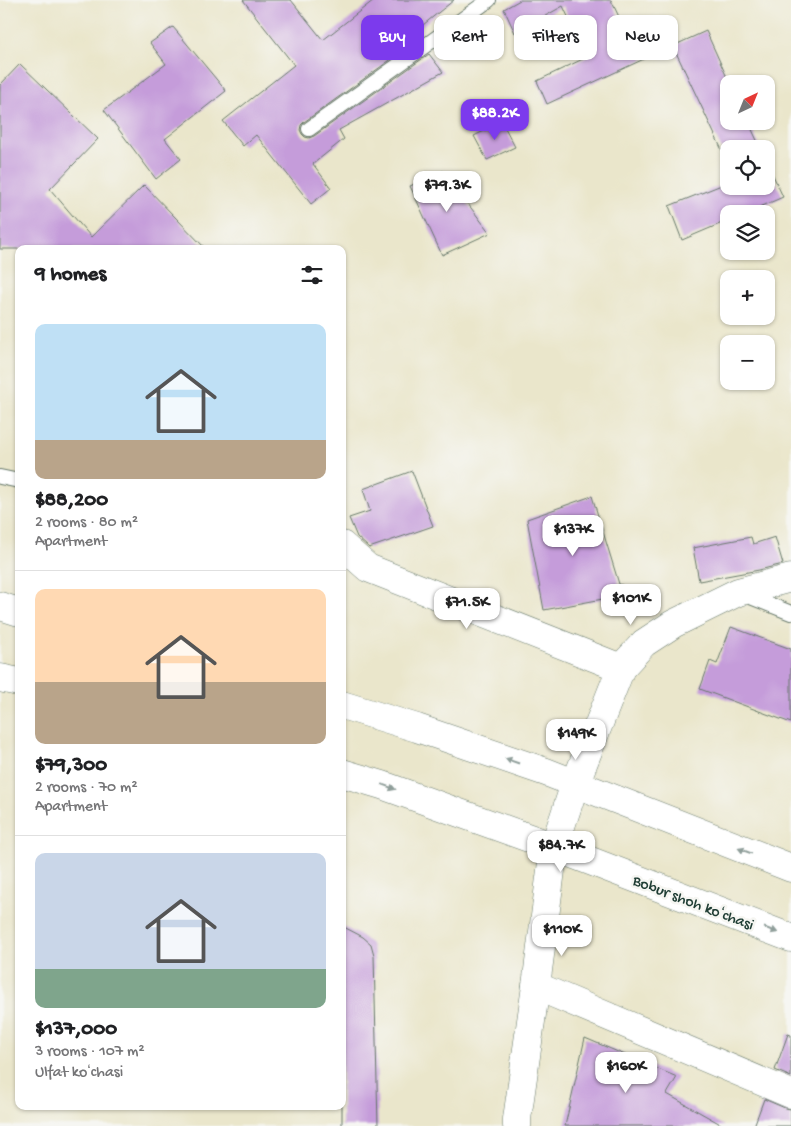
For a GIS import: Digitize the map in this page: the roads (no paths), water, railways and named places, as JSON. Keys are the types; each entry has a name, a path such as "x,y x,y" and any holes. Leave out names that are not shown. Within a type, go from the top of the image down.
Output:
{"main road":[{"path":"346,549 368,568 621,668"},
{"path":"517,1126 554,847 575,784 621,668 644,644 672,624 738,592 791,578"},
{"path":"0,606 15,611"},
{"path":"0,678 15,681"},
{"path":"346,706 537,769 791,868"},
{"name":"Bobur shoh koʻchasi","path":"346,774 382,785 554,847 791,938"},
{"path":"536,986 791,1094"}],"lane":[{"path":"309,129 489,0"},
{"path":"0,477 15,480"},
{"path":"738,592 791,613"}]}
